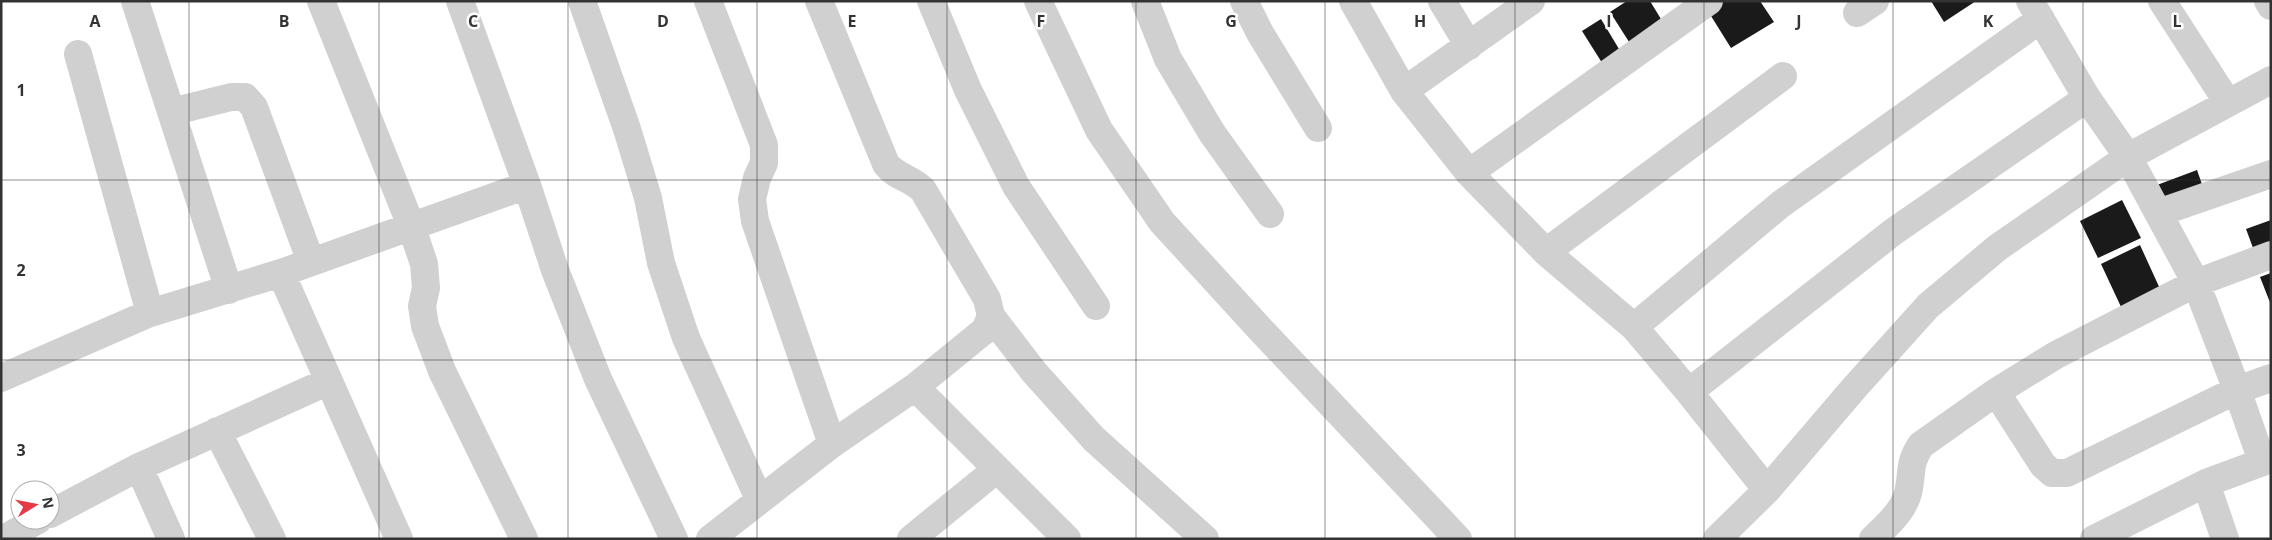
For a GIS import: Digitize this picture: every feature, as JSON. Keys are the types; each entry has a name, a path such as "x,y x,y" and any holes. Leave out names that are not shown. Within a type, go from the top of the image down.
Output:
{"street":[{"path":"135,1 229,290"},
{"path":"321,1 412,228 424,264 426,288 422,306 425,326 442,371 524,539"},
{"path":"460,1 527,185 555,270 598,379 674,539"},
{"path":"582,1 648,198 662,263 686,338 759,499"},
{"path":"708,1 764,145 764,163 752,199 755,221 832,444"},
{"path":"819,1 886,164 894,173 915,182 923,190 987,299 991,316 1034,372 1094,439 1205,539"},
{"path":"932,1 968,90 1016,186 1096,306"},
{"path":"1038,1 1099,130 1162,222 1458,539"},
{"path":"1145,1 1168,59 1212,133 1270,214"},
{"path":"1244,1 1260,33 1318,128"},
{"path":"1353,1 1404,91 1469,173 1546,252 1634,326 1767,490"},
{"path":"1442,1 1469,46"},
{"path":"1404,91 1530,1"},
{"path":"1469,173 1709,1"},
{"path":"2162,1 2228,103"},
{"path":"2268,1 2271,6"},
{"path":"1634,326 1781,204 2036,10 2087,98 2128,157 2196,283 2263,456 2098,538"},
{"path":"78,54 150,313"},
{"path":"1546,252 1783,76"},
{"path":"1717,539 1767,490 1855,387 1928,306 1997,248 2128,157 2271,80"},
{"path":"171,112 231,98 245,97 254,107 311,262"},
{"path":"1689,392 1893,232 2087,98"},
{"path":"2158,213 2271,174"},
{"path":"1,378 150,313 281,273 412,228 527,185"},
{"path":"1873,539 1900,511 1908,494 1913,458 1921,445 1996,392 2056,355 2196,283 2271,255"},
{"path":"281,273 400,539"},
{"path":"710,539 832,444 915,388 986,330 991,316"},
{"path":"1996,392 2043,465 2052,473 2067,473 2240,399 2271,378"},
{"path":"60,509 139,467 329,381"},
{"path":"915,388 1067,539"},
{"path":"218,431 272,539"},
{"path":"139,467 171,539"},
{"path":"911,539 997,469"},
{"path":"2206,483 2225,539"},
{"path":"3,539 20,530"}],"building":[{"path":"1627,1 1650,1 1664,24 1631,45 1610,12"},
{"path":"1717,1 1760,1 1774,22 1731,48 1706,8"},
{"path":"1931,1 1976,1 1944,22"},
{"path":"1601,19 1622,54 1604,66 1582,31"},
{"path":"2197,170 2204,190 2164,204 2157,185"},
{"path":"2122,200 2141,238 2098,258 2080,221"},
{"path":"2271,220 2271,250 2256,256 2246,229"},
{"path":"2140,245 2161,291 2122,309 2101,264"},
{"path":"2271,273 2271,305 2260,277"}]}
